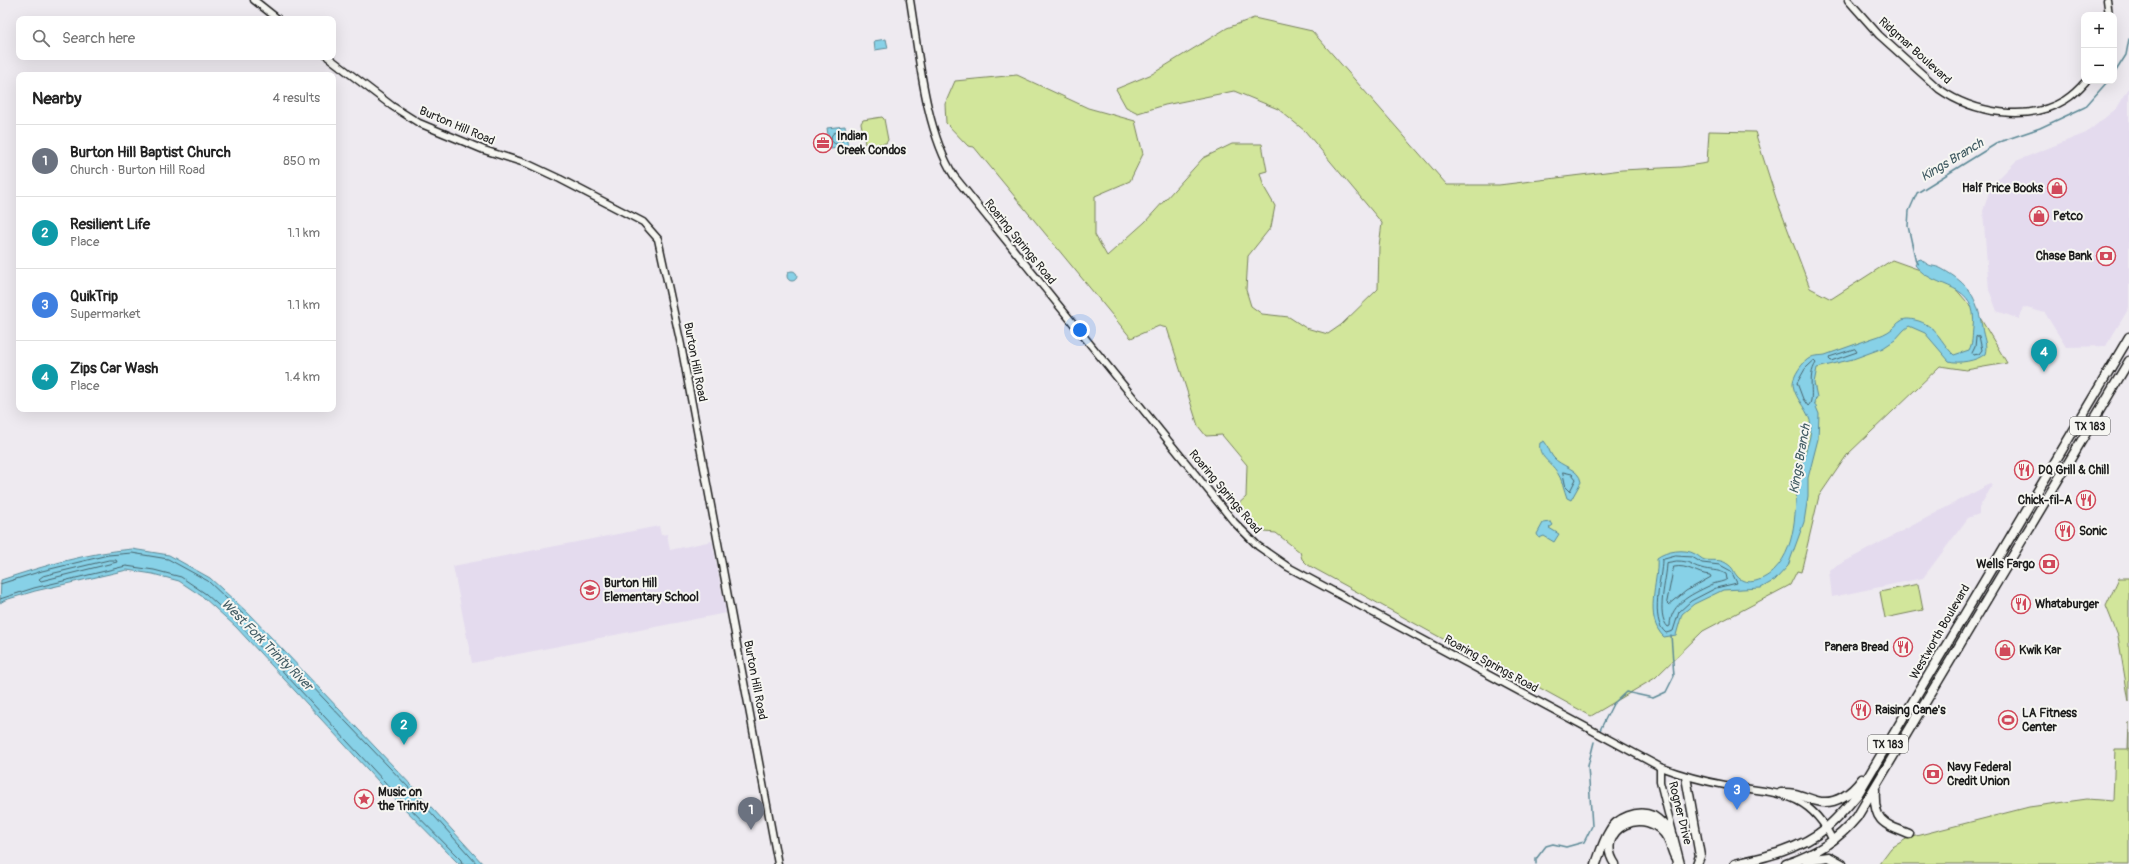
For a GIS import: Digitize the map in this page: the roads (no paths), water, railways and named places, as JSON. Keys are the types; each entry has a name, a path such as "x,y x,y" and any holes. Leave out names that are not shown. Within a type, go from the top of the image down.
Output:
{"main road":[{"name":"Westworth Boulevard","path":"1735,864 1771,860 1808,840 1827,828 1858,794 2129,337"},
{"name":"Westworth Boulevard","path":"1787,864 1815,853 1833,841 1857,817 2129,361"},
{"path":"2000,576 2001,564 2033,509 2030,503"},
{"path":"1965,637 1967,626 1987,593 1987,588 1982,584"},
{"path":"1781,793 1793,792 1818,801 1829,801 1840,798 1854,789 1875,759 1882,753"},
{"path":"1686,777 1700,856 1697,864"},
{"path":"1875,789 1876,812 1880,819 1888,826 1909,834"},
{"path":"1596,864 1609,832 1622,818 1636,814 1651,816 1664,825 1673,836"},
{"path":"1615,864 1610,848 1614,834 1624,824 1637,820 1648,822 1660,829 1668,839 1675,860"},
{"path":"1787,864 1829,858 1842,864"}],"street":[{"path":"254,0 274,16"},
{"name":"Roaring Springs Road","path":"910,0 931,122 941,152 951,172 1032,274 1246,535 1282,564 1660,767 1686,777 1725,785 1781,793 1796,799 1810,809 1827,828 1833,841"},
{"name":"Ridgmar Boulevard","path":"1848,0 1879,35 1939,89 1948,95 1972,105 1993,110 2015,112 2041,110 2066,100 2083,84"},
{"path":"2107,0 2109,12"},
{"name":"Burton Hill Road","path":"332,60 392,106 413,119 484,150 528,164 560,179 643,222 658,239 681,349 778,864"},
{"name":"Rogner Drive","path":"1660,767 1660,782 1681,864"}],"water":[{"path":"886,39 888,48 875,50 874,41"},
{"path":"845,126 848,147 830,149 827,128"},
{"path":"1921,259 1927,264 1939,268 1959,280 1970,292 1980,317 1986,344 1985,354 1967,361 1949,361 1925,333 1909,326 1895,340 1883,348 1853,359 1817,368 1814,383 1817,397 1814,402 1819,414 1818,439 1808,478 1808,496 1804,522 1788,566 1775,580 1761,588 1723,590 1694,604 1682,614 1676,635 1664,637 1654,620 1653,610 1657,558 1676,551 1691,552 1705,560 1726,563 1741,580 1751,582 1766,576 1774,570 1783,559 1792,535 1798,480 1811,431 1808,415 1794,390 1793,385 1794,378 1804,362 1813,356 1825,355 1881,335 1906,319 1922,322 1928,326 1938,334 1954,355 1969,350 1972,342 1973,313 1969,302 1962,294 1953,288 1923,273 1915,265 1918,260"},
{"path":"790,271 794,271 797,276 794,281 790,281 787,278 787,274"},
{"path":"1544,441 1547,444 1550,453 1556,460 1580,477 1581,482 1571,500 1567,498 1559,475 1542,455 1540,443"},
{"path":"1551,522 1553,525 1549,528 1559,534 1554,542 1544,536 1539,538 1537,534 1543,523"},
{"name":"West Fork Trinity River","path":"132,549 169,555 210,578 248,613 413,787 483,864 459,864 392,796 236,627 203,597 179,581 153,574 127,570 35,591 5,600 0,603 1,580 65,561"}],"waterway":[{"name":"Kings Branch","path":"2117,69 2126,55 2129,39"},
{"name":"Kings Branch","path":"1918,264 1916,262 1908,226 1909,211 1917,193 1999,142 2040,128 2085,107 2105,84"},
{"name":"Kings Branch","path":"1600,730 1613,704 1626,692 1653,698 1666,692 1674,676 1671,635"},
{"name":"Kings Branch","path":"1536,864 1536,859 1546,846 1553,844 1566,847 1584,842 1592,826 1588,766 1594,742"}],"place":[{"name":"Indian Creek Condos","path":"823,143"},
{"name":"Half Price Books","path":"2057,188"},
{"name":"Petco","path":"2039,216"},
{"name":"Chase Bank","path":"2106,256"},
{"name":"Zips Car Wash","path":"2044,372"},
{"name":"DQ Grill & Chill","path":"2024,470"},
{"name":"Chick-fil-A","path":"2086,500"},
{"name":"Sonic","path":"2065,531"},
{"name":"Wells Fargo","path":"2049,564"},
{"name":"Burton Hill Elementary School","path":"590,590"},
{"name":"Whataburger","path":"2021,604"},
{"name":"Panera Bread","path":"1903,647"},
{"name":"Kwik Kar","path":"2005,650"},
{"name":"Raising Cane's","path":"1861,710"},
{"name":"LA Fitness Center","path":"2008,720"},
{"name":"Resilient Life","path":"404,745"},
{"name":"Navy Federal Credit Union","path":"1933,774"},
{"name":"Music on the Trinity","path":"364,799"},
{"name":"QuikTrip","path":"1737,810"},
{"name":"Burton Hill Baptist Church","path":"751,830"}]}
